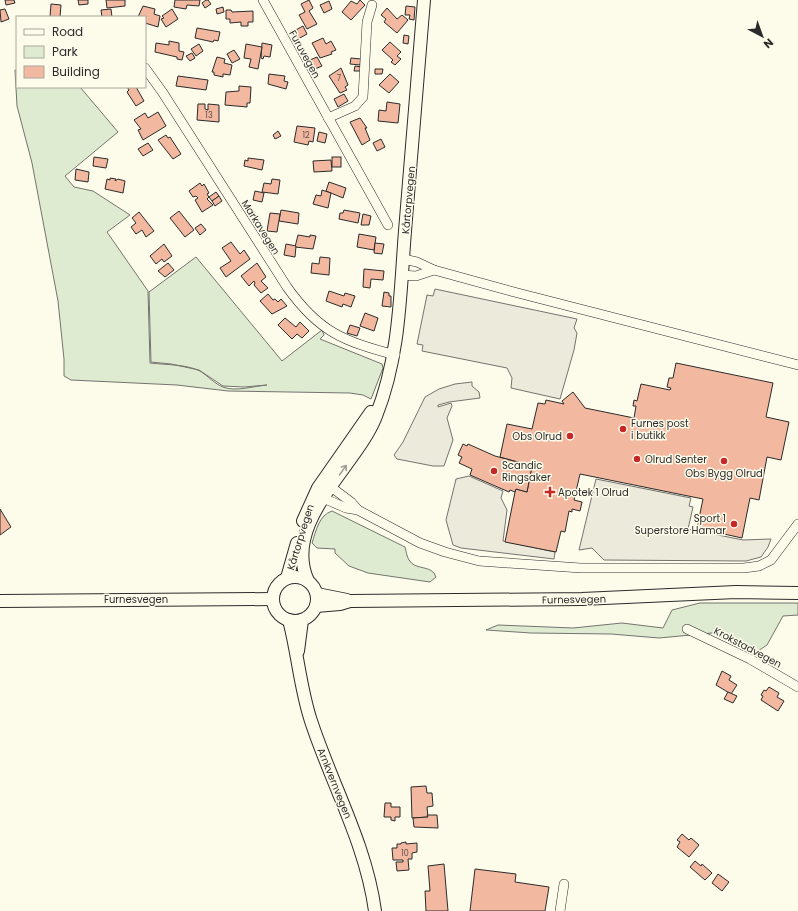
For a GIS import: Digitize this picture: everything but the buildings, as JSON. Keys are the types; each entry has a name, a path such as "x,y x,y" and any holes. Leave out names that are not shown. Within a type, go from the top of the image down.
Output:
{"main road":[{"name":"Kårtorpvegen","path":"308,581 302,564 303,544 310,522 323,498 367,433 376,417 395,355 424,0"},
{"name":"Kårtorpvegen","path":"287,578 300,529 311,501 318,488 381,398"},
{"path":"298,577 308,581 316,600 310,614 302,620 289,620 277,612 272,599 275,589 287,578 298,577"},
{"name":"Furnesvegen","path":"316,600 582,599 736,592 798,593"},
{"name":"Furnesvegen","path":"0,601 272,599"},
{"path":"289,620 297,654"},
{"path":"297,654 302,620"},
{"name":"Arnkvernvegen","path":"297,654 302,686 311,720 360,845 376,911"}],"street":[{"name":"Furuvegen","path":"263,0 388,225"},
{"path":"328,118 355,106 363,97 367,22 372,5"},
{"name":"Markavegen","path":"146,69 163,93 286,287 308,314 338,337 364,347 395,355"},
{"path":"403,259 417,262 434,270 798,365"},
{"path":"401,275 416,276 434,270"},
{"path":"331,487 351,502 358,510"},
{"path":"323,498 346,508 358,510 420,543 466,558 495,563 581,568 742,568 759,566 771,560 798,524"},
{"name":"Krokstadvegen","path":"686,629 750,659 798,687"},
{"path":"560,911 564,884"}],"green space":[{"path":"16,88 81,88 118,132 65,176 74,187 93,191 130,215 107,232 148,291 150,363 177,365 151,362 149,292 196,257 282,361 322,330 324,335 320,339 382,364 383,368 371,399 363,395 350,393 228,391 177,385 71,380 64,376 64,359 58,301 32,163 17,106","holes":["196,369 223,386 244,387 267,385 239,389 223,387"]},
{"path":"332,511 405,547 409,560 412,563 431,570 436,577 430,582 368,573 349,566 335,553 335,549 317,548 312,543 317,529 324,516"},
{"path":"700,603 798,603 798,615 783,616 767,645 755,653 712,633 659,638 611,634 531,633 486,630 498,625 573,628 622,623 663,628 672,610"}],"shaded area":[{"path":"435,289 577,319 574,328 577,333 574,350 560,399 511,388 512,378 507,368 422,351 423,345 417,344 427,295 433,296"},
{"path":"472,382 472,386 479,392 480,398 438,405 438,407 451,403 452,406 447,418 453,440 444,466 433,466 397,459 394,455 403,442 425,397 439,389 455,384"},
{"path":"469,476 503,491 501,498 507,510 503,541 555,552 554,559 461,548 453,545 446,520 456,479"},
{"path":"596,479 691,498 689,506 693,507 688,529 743,540 771,539 768,547 761,557 746,561 604,560 592,548 579,550"}],"place":[{"name":"Furnes post i butikk","path":"623,429"},
{"name":"Obs Olrud","path":"570,436"},
{"name":"Olrud Senter","path":"637,459"},
{"name":"Obs Bygg Olrud","path":"724,461"},
{"name":"Scandic Ringsaker","path":"494,471"},
{"name":"Apotek 1 Olrud","path":"550,492"},
{"name":"Sport 1 Superstore Hamar","path":"734,524"}]}
